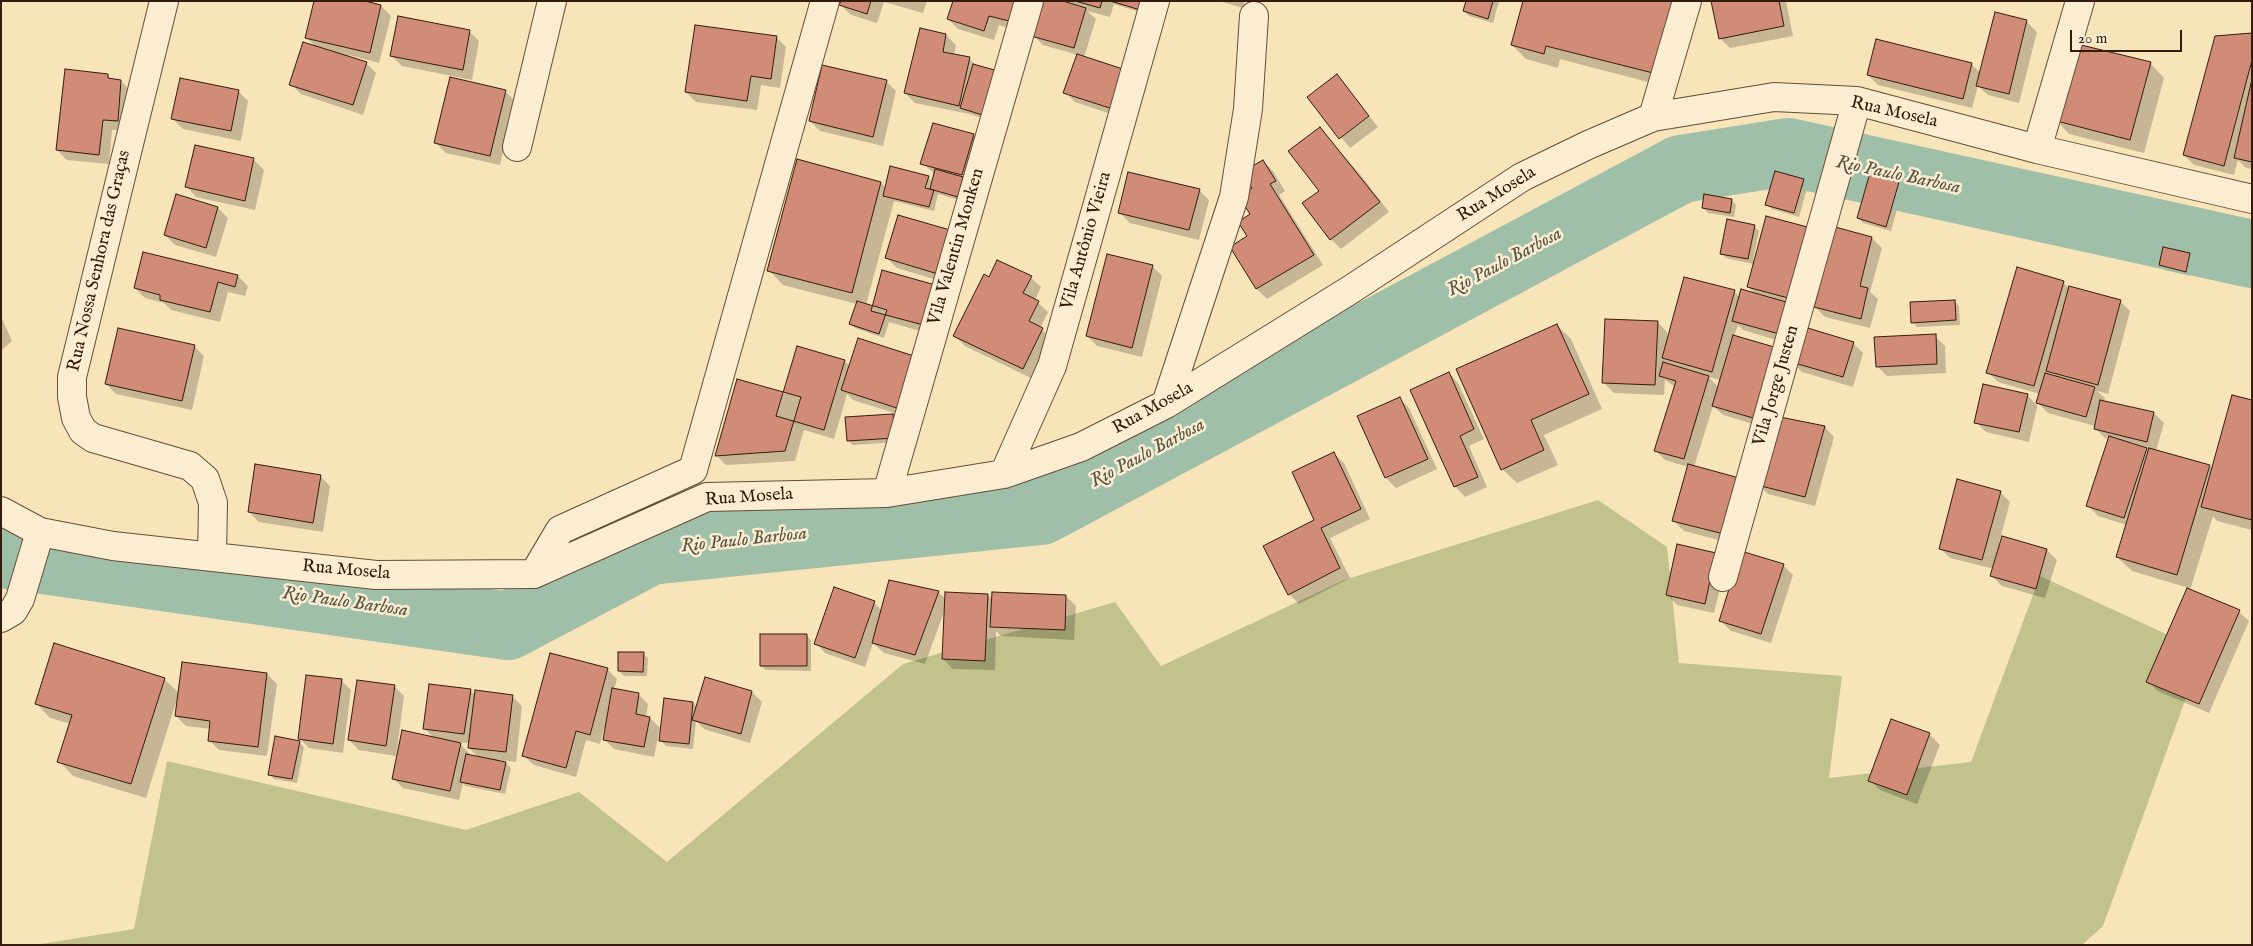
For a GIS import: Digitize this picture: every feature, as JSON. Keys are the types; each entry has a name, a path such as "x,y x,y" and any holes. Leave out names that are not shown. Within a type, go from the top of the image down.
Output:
{"street":[{"name":"Rua Nossa Senhora das Graças","path":"164,1 72,377 72,397 76,418 83,431 93,438 190,466 205,479 213,503 212,557"},
{"path":"517,147 552,1"},
{"path":"534,574 560,530 693,470 825,1"},
{"name":"Vila Valentin Monken","path":"887,493 1029,1"},
{"name":"Vila Antônio Vieira","path":"1004,474 1052,366 1155,1"},
{"path":"1653,117 1687,1"},
{"path":"2037,150 2080,1"},
{"path":"1166,404 1234,196 1248,109 1254,16"},
{"name":"Rua Mosela","path":"1,510 40,532 113,546 376,575 534,574 706,497 887,493 1004,474 1081,447 1166,404 1350,290 1522,177 1588,144 1653,117 1774,97 1857,101 2037,150 2252,199"},
{"name":"Vila Jorge Justen","path":"1723,577 1857,101"},
{"path":"1,618 13,611 20,599 40,532"}],"green space":[{"path":"1598,500 1667,547 1679,663 1842,676 1829,778 1971,762 2040,576 2203,651 2103,926 2082,945 35,945 134,929 167,761 466,830 579,792 667,862 903,664 1115,602 1161,666 1344,580"}],"building":[{"path":"314,1 365,1 381,5 370,53 305,38"},
{"path":"841,1 871,1 867,14 839,5"},
{"path":"953,1 1015,1 1009,21 989,16 984,31 947,19"},
{"path":"1041,1 1063,1 1086,8 1074,48 1031,36"},
{"path":"1075,1 1102,1 1100,8"},
{"path":"1110,1 1147,1 1144,11"},
{"path":"1466,1 1493,1 1488,19 1463,11"},
{"path":"1523,1 1676,1 1657,74 1546,46 1544,54 1511,45"},
{"path":"1711,1 1779,1 1784,26 1719,39"},
{"path":"1995,12 2027,20 2009,94 1976,86"},
{"path":"398,16 470,30 463,70 390,56"},
{"path":"695,25 777,36 771,79 751,76 747,101 685,92"},
{"path":"920,28 946,34 943,52 970,57 959,106 904,93"},
{"path":"2252,33 2252,60 2224,166 2183,155 2215,36"},
{"path":"1876,39 1972,63 1963,99 1867,75"},
{"path":"303,42 367,62 353,105 289,85"},
{"path":"2073,43 2151,62 2130,140 2053,120"},
{"path":"1077,54 1132,72 1119,111 1063,93"},
{"path":"973,64 1005,73 992,118 960,108"},
{"path":"822,65 887,80 873,137 809,121"},
{"path":"65,69 108,74 108,78 121,80 118,121 103,120 99,155 56,150"},
{"path":"1337,74 1369,116 1339,139 1307,97"},
{"path":"450,77 506,90 490,156 434,143"},
{"path":"180,78 239,90 231,131 171,119"},
{"path":"2252,79 2252,162 2234,158"},
{"path":"933,123 974,134 962,175 920,164"},
{"path":"1320,127 1380,202 1330,240 1302,203 1319,191 1288,151"},
{"path":"195,145 254,158 245,201 185,187"},
{"path":"797,159 881,182 852,293 767,271"},
{"path":"1263,160 1276,181 1270,184 1314,255 1256,289 1230,247 1247,236 1238,222 1250,214 1239,197 1252,188 1242,172"},
{"path":"890,166 929,176 925,188 934,190 929,207 883,196"},
{"path":"935,169 963,177 958,197 930,189"},
{"path":"1775,171 1804,179 1794,213 1765,205"},
{"path":"1128,172 1200,189 1189,230 1118,213"},
{"path":"1870,173 1899,182 1886,227 1857,218"},
{"path":"176,194 218,207 206,248 164,235"},
{"path":"1704,194 1732,199 1730,213 1702,208"},
{"path":"898,215 950,230 938,274 885,258"},
{"path":"1766,216 1811,228 1792,299 1747,287"},
{"path":"1727,219 1755,225 1748,259 1720,254"},
{"path":"1835,227 1872,237 1860,286 1868,288 1861,319 1814,307"},
{"path":"2163,247 2190,253 2186,272 2159,265"},
{"path":"143,252 238,275 235,287 218,282 210,312 160,300 160,295 134,288"},
{"path":"1107,254 1153,265 1132,348 1086,336"},
{"path":"997,260 1032,276 1023,293 1039,301 1029,321 1043,328 1023,369 953,336 984,274 989,277"},
{"path":"2017,267 2064,281 2034,386 1986,373"},
{"path":"882,270 939,286 927,326 871,311"},
{"path":"1684,277 1735,290 1712,372 1662,358"},
{"path":"2069,286 2121,300 2098,385 2046,371"},
{"path":"1741,289 1793,304 1783,335 1732,321"},
{"path":"1955,300 1956,320 1911,323 1910,302"},
{"path":"857,301 887,310 879,334 849,324"},
{"path":"1605,319 1658,321 1655,385 1602,383"},
{"path":"1557,324 1589,394 1531,420 1544,450 1501,470 1456,369"},
{"path":"1801,326 1854,342 1843,377 1791,362"},
{"path":"118,328 195,345 182,401 105,384"},
{"path":"1936,334 1937,364 1876,367 1874,337"},
{"path":"1733,335 1774,347 1753,418 1712,406"},
{"path":"858,338 917,357 900,409 841,390"},
{"path":"797,346 845,360 824,430 776,416"},
{"path":"1663,362 1709,376 1684,459 1654,451 1676,381 1659,376"},
{"path":"1449,372 1474,429 1460,436 1478,477 1454,487 1410,390"},
{"path":"2045,373 2095,387 2086,417 2036,403"},
{"path":"737,379 801,397 785,451 715,456"},
{"path":"1983,384 2028,394 2019,432 1974,423"},
{"path":"2232,395 2252,400 2252,520 2201,507"},
{"path":"1400,397 1428,459 1385,478 1357,416"},
{"path":"2100,400 2154,412 2147,442 2094,429"},
{"path":"893,414 895,438 847,441 845,417"},
{"path":"1780,417 1825,426 1805,497 1757,485"},
{"path":"2109,436 2147,448 2124,518 2086,506"},
{"path":"2149,448 2210,465 2177,575 2116,557"},
{"path":"1334,452 1361,509 1321,528 1340,568 1288,595 1263,546 1314,520 1292,472"},
{"path":"255,464 321,475 313,523 248,512"},
{"path":"1688,464 1743,479 1728,535 1672,521"},
{"path":"1957,479 2001,491 1982,560 1939,549"},
{"path":"2002,536 2047,549 2036,589 1990,576"},
{"path":"1677,544 1716,553 1705,604 1666,595"},
{"path":"1741,551 1784,564 1761,634 1719,621"},
{"path":"889,580 939,591 915,655 872,643"},
{"path":"834,587 875,601 855,658 814,644"},
{"path":"2187,588 2240,610 2199,704 2146,682"},
{"path":"945,592 988,594 985,661 942,659"},
{"path":"992,592 1066,595 1065,630 990,627"},
{"path":"760,634 807,634 807,666 760,666"},
{"path":"54,643 165,678 131,784 57,762 72,715 35,704"},
{"path":"618,652 644,652 643,672 618,671"},
{"path":"550,653 608,668 590,735 576,731 566,768 522,756"},
{"path":"182,662 267,673 258,747 208,741 210,721 175,716"},
{"path":"306,675 342,679 333,744 298,739"},
{"path":"705,677 752,691 741,734 692,720"},
{"path":"357,680 395,685 386,746 348,740"},
{"path":"429,684 471,689 464,734 423,729"},
{"path":"612,688 639,693 636,714 650,717 644,747 603,740"},
{"path":"475,690 513,695 506,752 468,748"},
{"path":"664,698 693,702 689,744 659,741"},
{"path":"1891,719 1930,733 1907,795 1868,781"},
{"path":"402,730 461,743 450,791 392,779"},
{"path":"275,736 300,741 292,779 268,775"},
{"path":"466,754 506,762 500,790 460,782"}],"waterway":[{"name":"Rio Paulo Barbosa","path":"1,554 508,626 650,551 1041,511 1681,169 1788,152 2252,254"}]}
